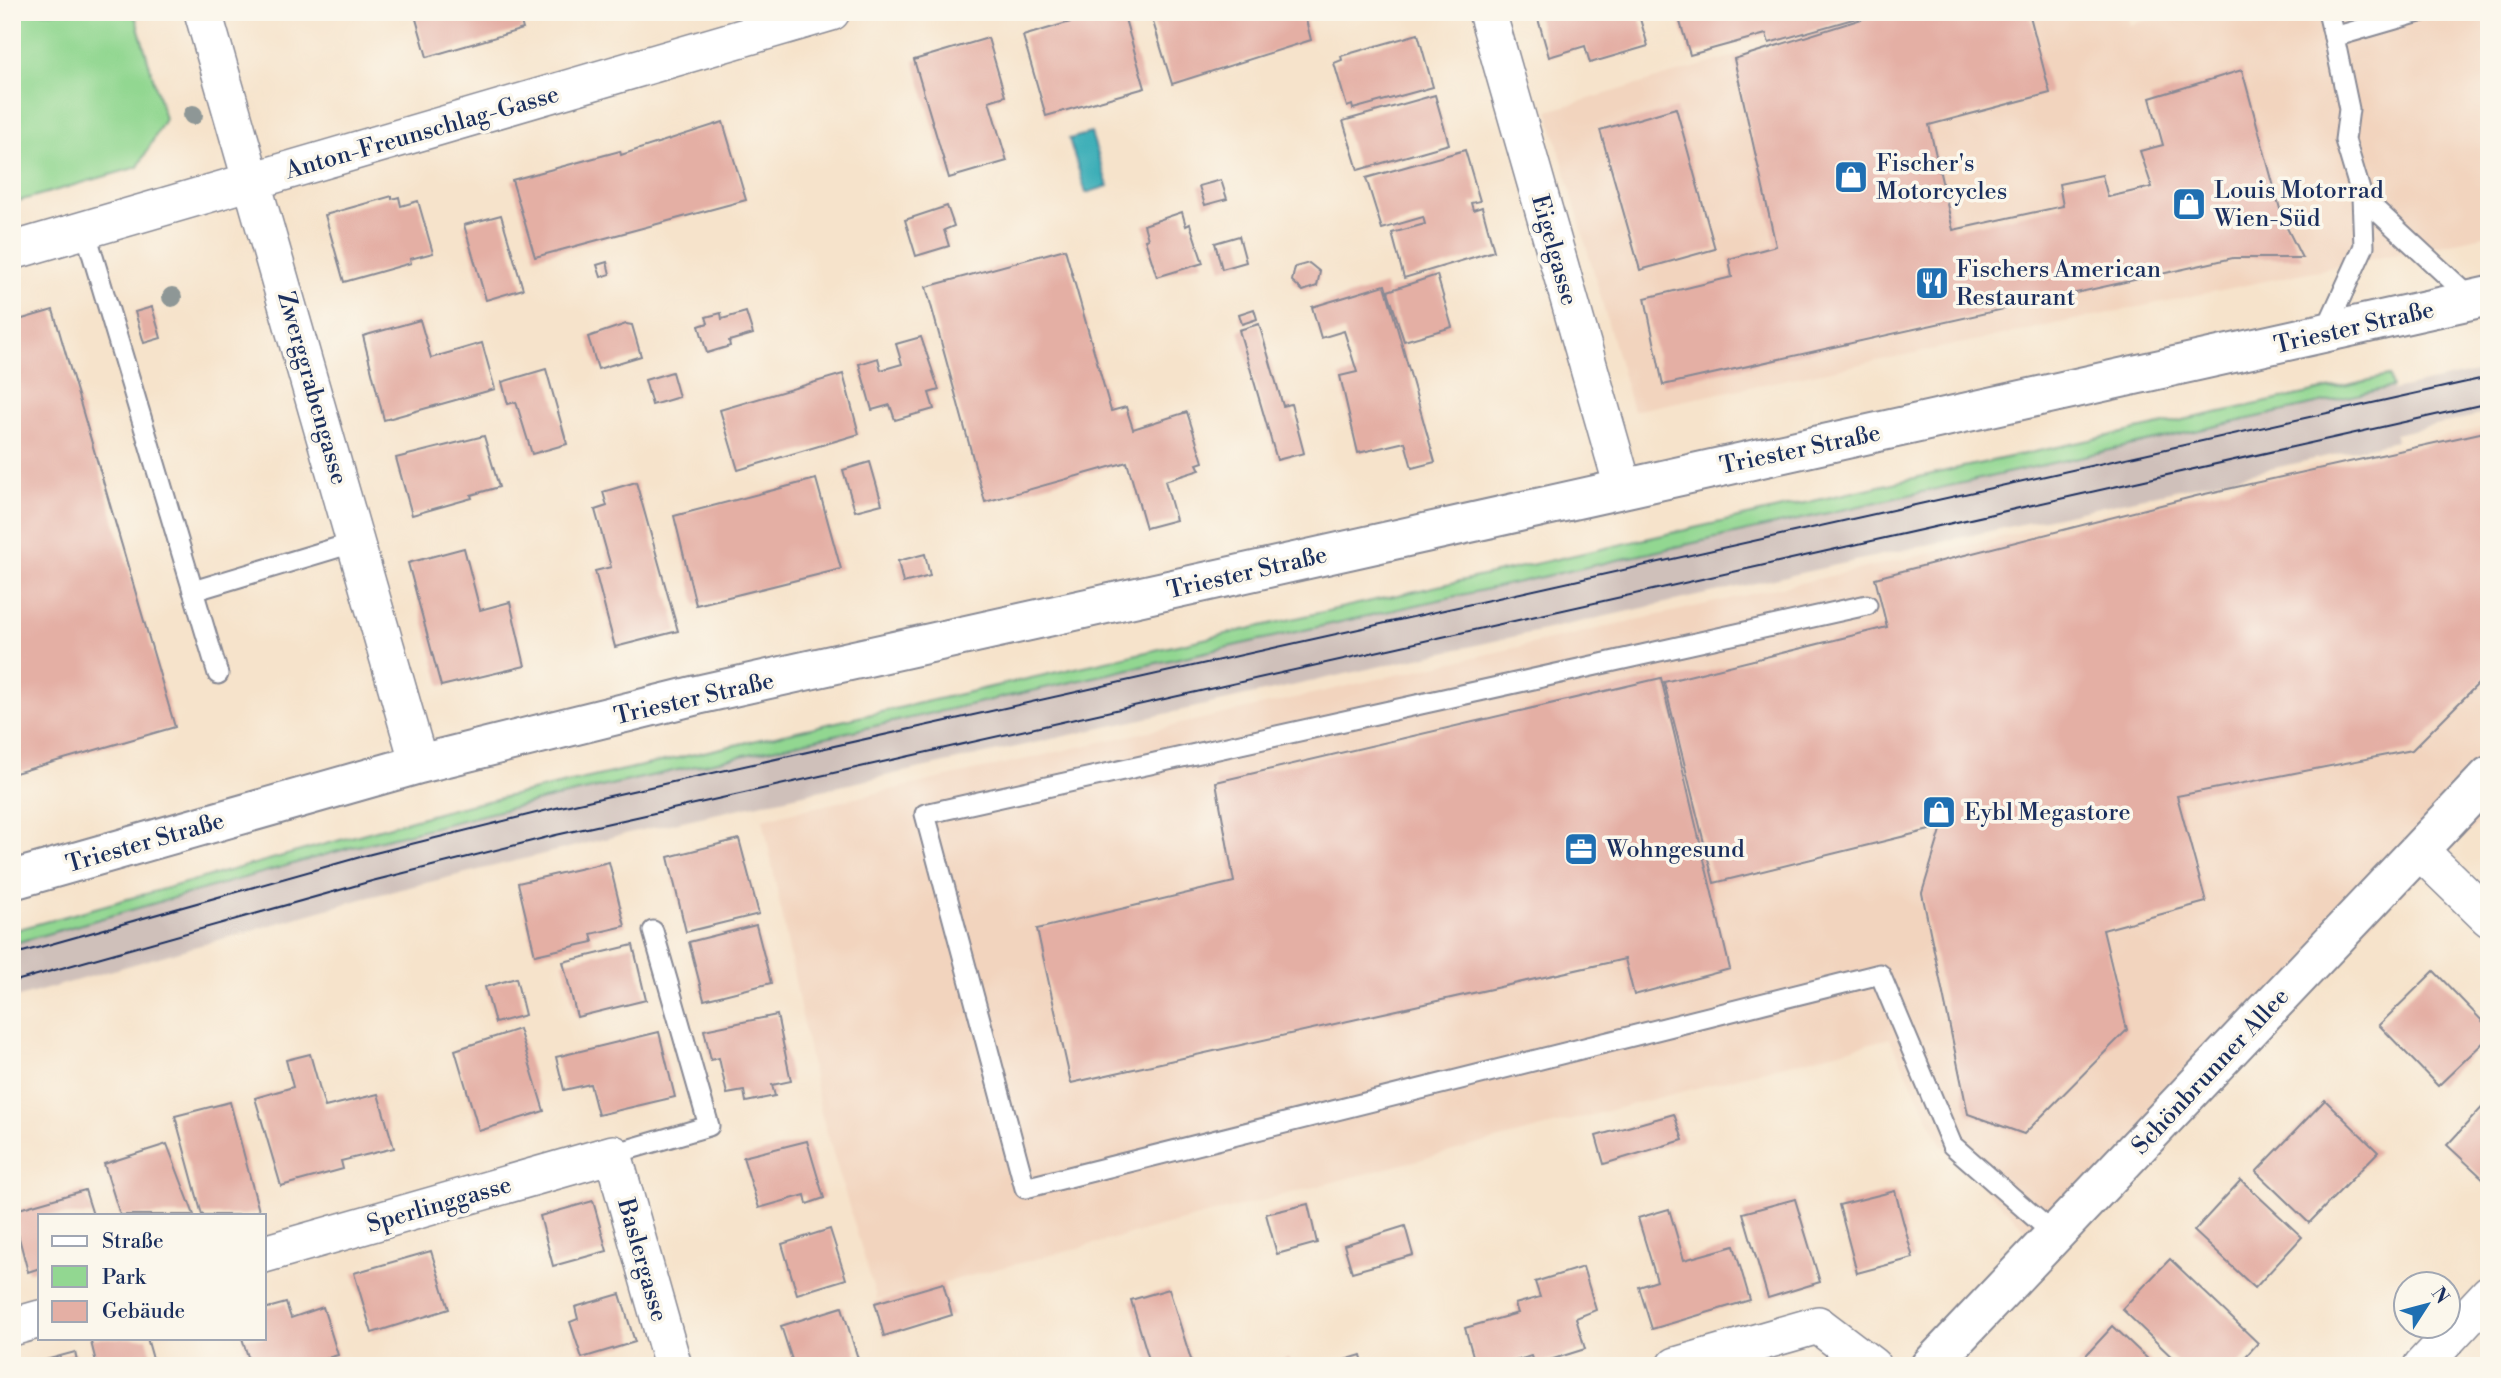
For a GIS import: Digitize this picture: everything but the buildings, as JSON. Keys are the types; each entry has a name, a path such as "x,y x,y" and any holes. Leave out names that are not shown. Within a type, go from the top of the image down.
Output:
{"main road":[{"name":"Triester Straße","path":"12,880 419,764 697,695 2481,298"},
{"name":"Schönbrunner Allee","path":"1930,1366 2489,776"}],"street":[{"name":"Zwerggrabengasse","path":"203,12 419,764"},
{"name":"Anton-Freunschlag-Gasse","path":"12,251 831,12"},
{"name":"Eigelgasse","path":"1487,12 1623,487"},
{"path":"2419,850 2489,918"},
{"name":"Sperlinggasse","path":"266,1253 613,1154"},
{"name":"Baslergasse","path":"613,1154 673,1366"},
{"path":"2422,1366 2489,1294"},
{"path":"12,1327 38,1320"},
{"path":"1676,1366 1818,1325 1872,1366"}],"lane":[{"path":"2324,334 2364,246 2362,197 2345,140 2349,109 2328,12"},
{"path":"2334,37 2420,12"},
{"path":"2362,197 2481,298"},
{"path":"85,230 218,674"},
{"path":"193,591 356,542"},
{"path":"1867,605 925,814 1025,1188 1880,974 1952,1145 2055,1235"},
{"path":"613,1154 709,1126 653,931"}],"shaded area":[{"path":"1884,12 2126,12 2130,25 2173,12 2489,12 2489,235 1633,411 1548,111"},
{"path":"2489,369 2489,413 2395,434 2396,441 633,832 369,897 12,999 12,944 349,848 539,801 1377,613 2392,387 2393,390"},
{"path":"2489,426 2489,814 2031,1235 1941,1144 1890,1038 877,1300 821,1113 763,819"}],"green space":[{"path":"12,12 134,12 165,119 138,167 12,203"},
{"path":"2389,376 2392,387 539,801 349,848 12,944 12,931 452,809 1959,468"}],"water":[{"path":"1091,133 1108,186 1086,193 1069,139"}],"tram line":[{"path":"12,955 371,854 556,808 2489,377"},
{"path":"12,982 372,881 556,835 2489,403"}],"place":[{"name":"Fischer's Motorcycles","path":"1851,177"},
{"name":"Louis Motorrad Wien-Süd","path":"2189,204"},
{"name":"Fischers American Restaurant","path":"1932,283"},
{"name":"Eybl Megastore","path":"1939,812"},
{"name":"Wohngesund","path":"1581,849"}]}
